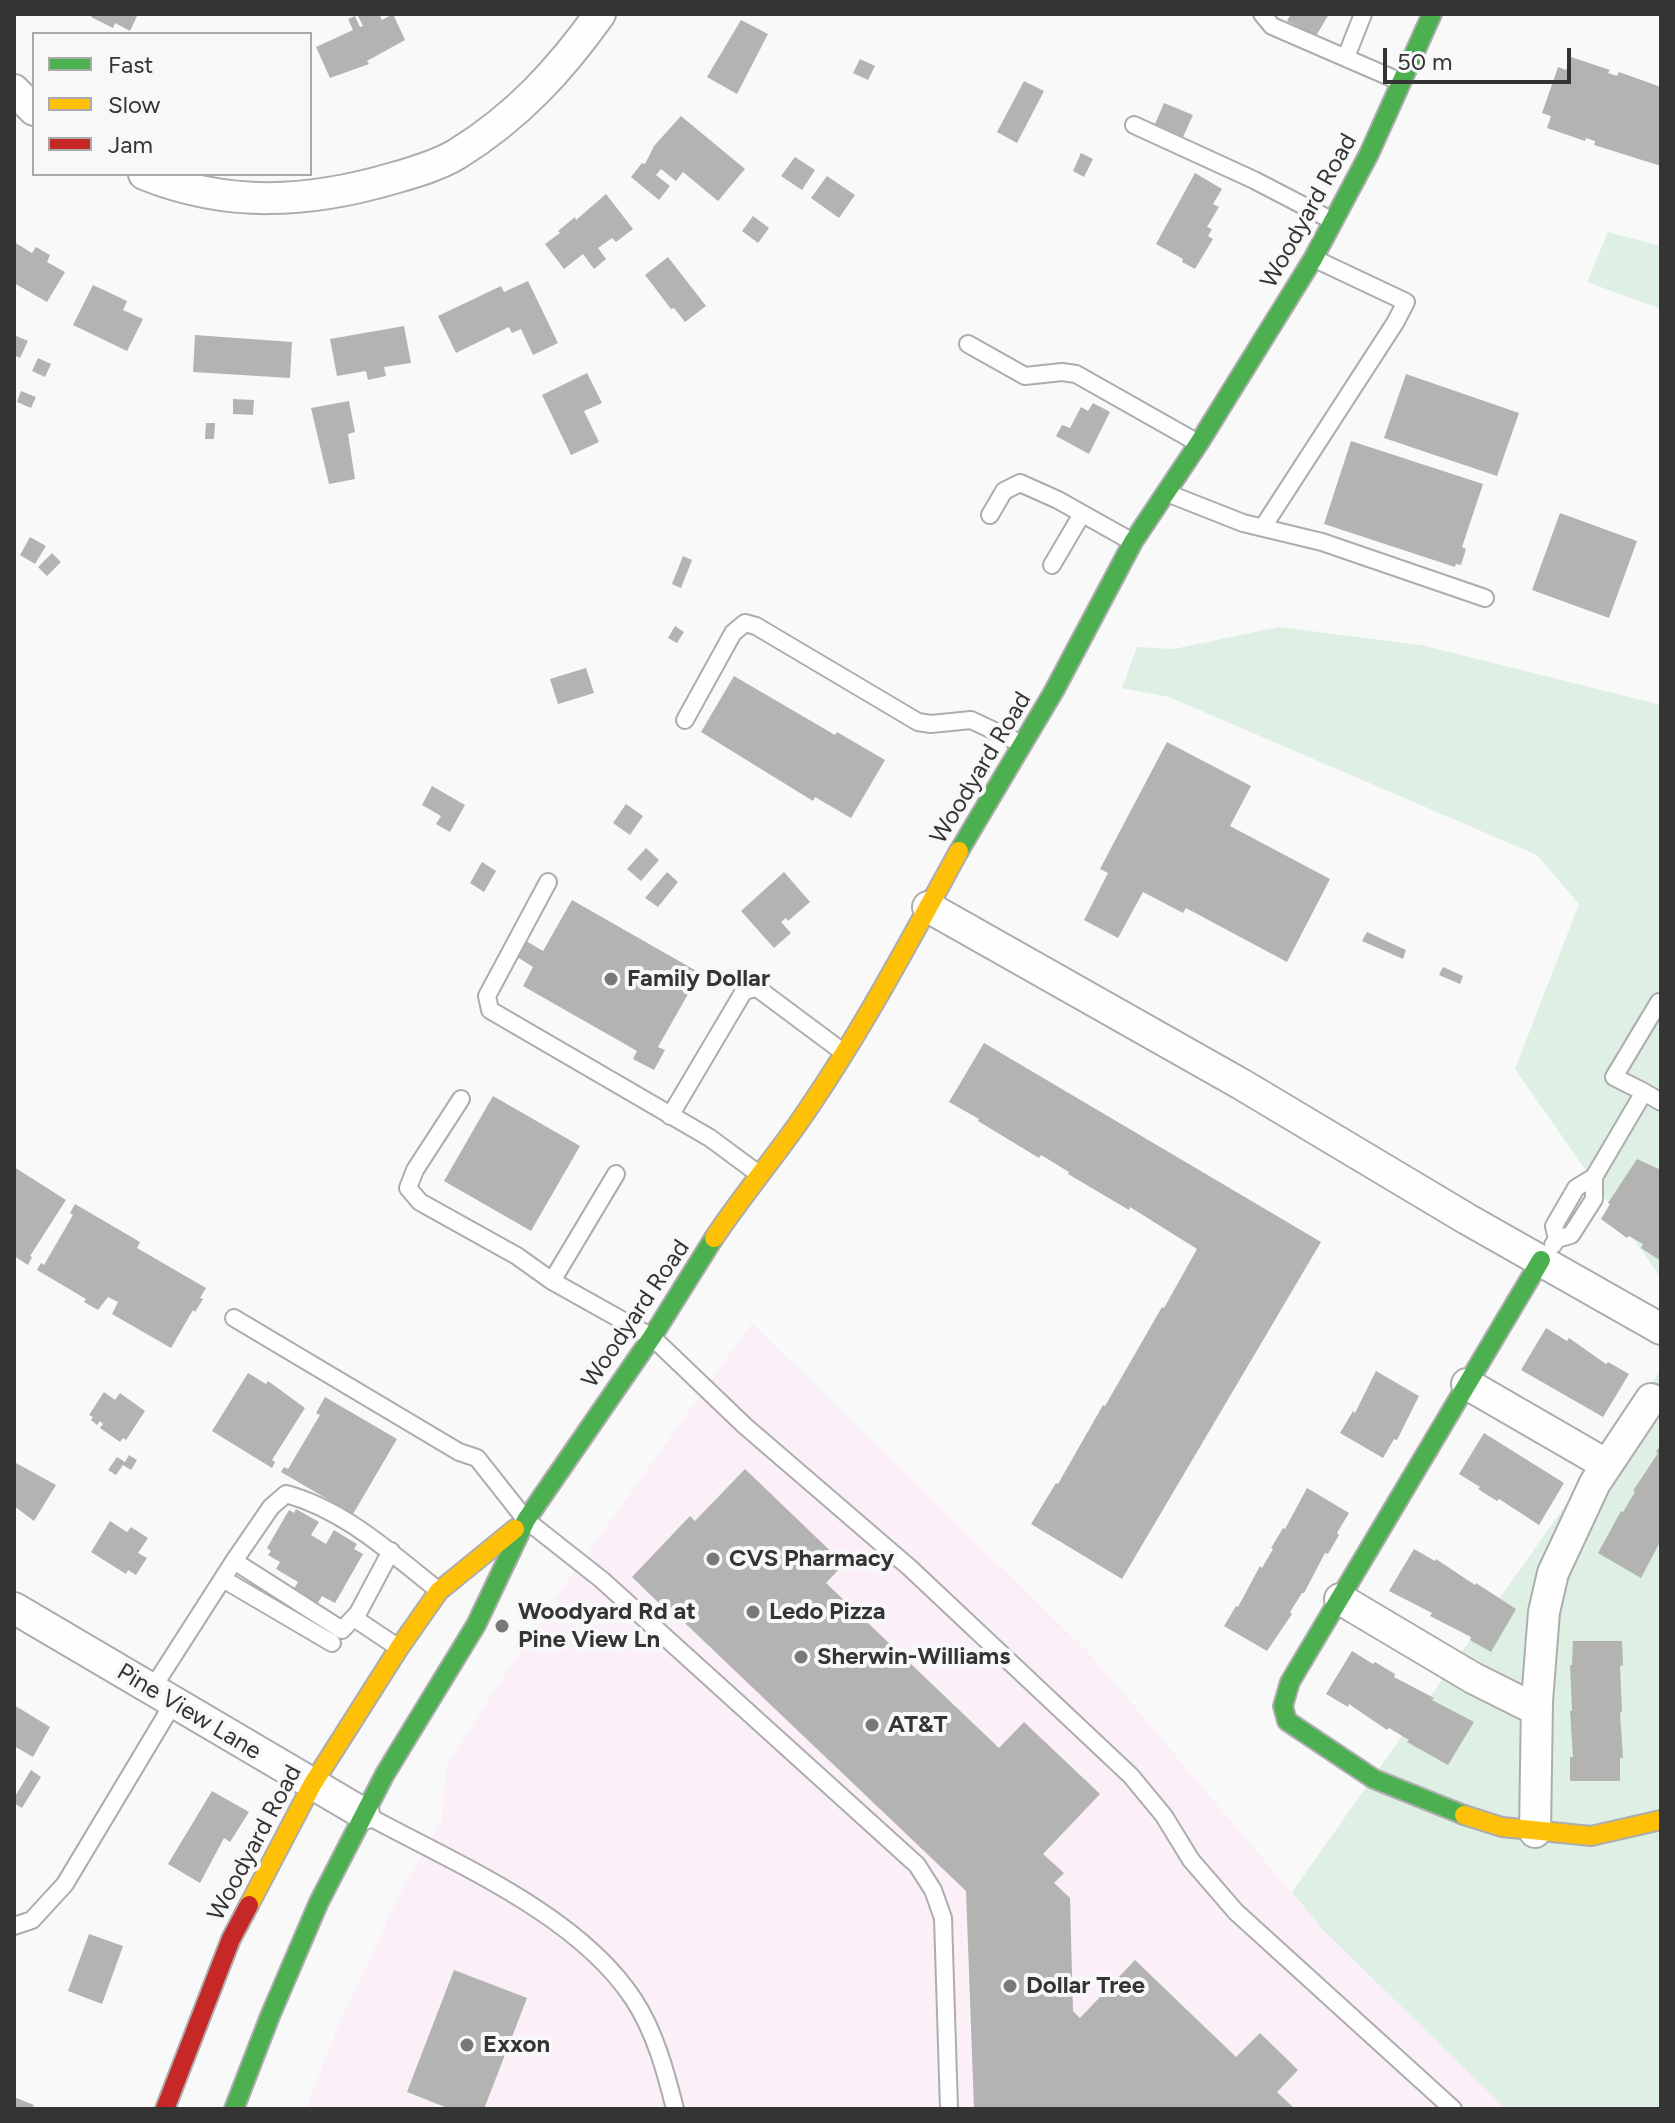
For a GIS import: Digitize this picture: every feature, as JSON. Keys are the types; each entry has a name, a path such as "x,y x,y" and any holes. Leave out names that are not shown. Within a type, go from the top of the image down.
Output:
{"main road":[{"name":"Woodyard Road","path":"232,2109 319,1902 385,1774 474,1627 526,1520 652,1337 733,1209 761,1176 874,1005 1020,743 1054,691 1133,542 1199,443 1334,222 1403,82 1432,14"},
{"path":"1549,1250 1340,1599 1283,1698 1281,1712 1287,1721 1374,1779 1443,1808 1502,1827 1591,1836 1661,1820"},
{"name":"Woodyard Road","path":"165,2109 231,1939 312,1785 439,1591 526,1520"}],"street":[{"path":"151,176 203,192 254,199 299,199 366,186 407,174 455,155 513,114 567,61 600,14"},
{"path":"14,90 32,108"},
{"path":"928,907 1241,1084 1549,1250 1661,1329"},
{"path":"1467,1384 1607,1465"},
{"path":"1535,1832 1537,1710 1544,1612 1553,1573 1574,1525 1607,1465 1651,1399"},
{"path":"1340,1599 1473,1678 1537,1710"},
{"name":"Pine View Lane","path":"14,1608 364,1814"}],"lane":[{"path":"1262,14 1272,26 1403,82"},
{"path":"1346,57 1363,14"},
{"path":"1134,125 1254,180 1334,222"},
{"path":"1263,527 1406,302 1313,259"},
{"path":"968,344 1025,376 1062,372 1076,374 1199,443"},
{"path":"990,515 1004,491 1020,483 1133,542"},
{"path":"1166,492 1243,523 1322,542 1485,598"},
{"path":"1052,565 1082,514"},
{"path":"685,720 733,633 745,623 756,626 918,722 931,724 971,720 1020,743"},
{"path":"548,882 487,996 490,1010 710,1138 761,1176"},
{"path":"670,1116 744,991 757,988 844,1053"},
{"path":"1660,1001 1614,1077 1661,1102"},
{"path":"1549,1250 1554,1226 1576,1188 1594,1177 1644,1092"},
{"path":"461,1099 415,1170 408,1188 420,1202 652,1337 745,1426 910,1568 1131,1776 1164,1816 1191,1860 1236,1912 1453,2109"},
{"path":"552,1281 616,1174"},
{"path":"234,1318 459,1452 477,1458 526,1520 602,1580 917,1865 933,1890 943,1918 949,2109"},
{"path":"14,1926 32,1920 65,1884 231,1566 271,1507 286,1494 303,1499 364,1533 439,1591"},
{"path":"343,1630 369,1596 391,1551"},
{"path":"231,1566 342,1630 399,1648"},
{"path":"231,1566 343,1630"},
{"path":"364,1814 524,1900 596,1953 635,2001 666,2076 675,2109"}],"shaded area":[{"path":"752,1323 1090,1654 1323,1930 1506,2109 306,2109 338,2026 403,1888 442,1820 446,1766 547,1610"}],"green space":[{"path":"1608,232 1661,246 1661,309 1587,282"},
{"path":"1279,627 1421,645 1661,705 1661,1278 1515,1069 1579,904 1537,855 1169,697 1122,688 1137,647 1174,649"},
{"path":"1661,1370 1661,2109 1506,2109 1323,1930 1292,1892"}],"building":[{"path":"93,14 138,14 130,31 115,23 113,28 91,17"},
{"path":"379,14 382,20 393,14 405,40 367,61 369,64 330,78 316,47 353,30 348,19 355,16 360,27 363,26 358,16"},
{"path":"1291,14 1329,14 1316,36 1287,21"},
{"path":"741,20 768,34 737,94 707,77"},
{"path":"1571,57 1610,70 1608,73 1617,76 1619,72 1661,87 1661,166 1594,145 1595,141 1586,138 1585,141 1547,128 1551,116 1542,113 1558,67 1566,70"},
{"path":"860,59 875,66 868,80 853,73"},
{"path":"1024,81 1044,91 1017,143 997,132"},
{"path":"1164,103 1193,115 1183,137 1155,124"},
{"path":"681,116 745,169 718,201 683,172 676,181 661,169 656,175 670,186 659,200 631,177 642,163 645,164 654,146"},
{"path":"1081,153 1093,159 1084,177 1073,171"},
{"path":"795,157 815,170 802,190 781,176"},
{"path":"1195,173 1222,189 1213,204 1219,207 1207,227 1212,229 1208,236 1213,239 1195,269 1156,244"},
{"path":"827,176 855,195 839,218 811,198"},
{"path":"606,194 633,229 616,242 612,238 598,248 606,259 594,269 583,254 564,269 545,244"},
{"path":"753,216 769,228 758,243 742,231"},
{"path":"14,242 32,253 36,247 50,255 47,262 65,272 47,302 14,283"},
{"path":"668,257 706,306 685,322 645,275"},
{"path":"528,281 558,343 533,355 521,329 512,333 509,327 456,353 438,316 501,286 504,292"},
{"path":"93,285 127,301 123,310 143,319 127,351 73,325"},
{"path":"404,326 411,363 384,367 386,376 368,380 366,371 337,376 330,339"},
{"path":"14,335 28,341 20,358 14,355"},
{"path":"195,335 292,342 290,378 193,372"},
{"path":"38,358 51,364 45,377 32,371"},
{"path":"587,373 602,403 584,411 599,442 571,455 542,395"},
{"path":"1406,374 1519,413 1497,476 1384,438"},
{"path":"21,391 36,397 31,408 17,402"},
{"path":"233,399 254,400 253,415 233,414"},
{"path":"349,401 355,432 348,434 355,479 329,484 311,408"},
{"path":"1093,403 1110,412 1089,454 1056,436 1062,425 1070,428 1081,407 1088,411"},
{"path":"206,423 215,423 214,439 205,439"},
{"path":"1351,441 1483,484 1462,547 1466,549 1461,565 1456,564 1455,567 1324,524"},
{"path":"1560,513 1637,541 1609,618 1532,590"},
{"path":"30,537 46,546 35,564 20,555"},
{"path":"52,553 61,562 47,576 38,567"},
{"path":"683,556 692,560 681,588 672,584"},
{"path":"675,626 684,632 677,643 668,638"},
{"path":"586,668 594,693 558,704 550,679"},
{"path":"734,676 835,735 837,732 885,760 851,818 815,797 813,801 701,732"},
{"path":"1167,742 1251,786 1230,826 1330,879 1287,962 1186,908 1183,913 1143,892 1118,938 1084,920 1108,873 1100,869"},
{"path":"432,786 465,805 450,832 436,824 441,816 422,805"},
{"path":"626,804 643,816 630,835 613,823"},
{"path":"646,848 659,860 641,881 627,869"},
{"path":"482,862 496,871 484,892 470,883"},
{"path":"667,872 678,882 658,907 645,898"},
{"path":"784,872 810,902 788,921 786,918 781,922 791,933 774,948 741,911"},
{"name":"Family Dollar","path":"572,900 700,973 658,1047 665,1050 654,1070 633,1059 637,1051 523,986 533,967 514,955 523,939 543,951"},
{"path":"1367,932 1406,950 1403,959 1362,941"},
{"path":"1443,967 1463,976 1460,984 1439,975"},
{"path":"984,1043 1321,1242 1122,1579 1031,1524 1058,1484 1197,1249 949,1102"},
{"path":"493,1096 580,1146 531,1231 444,1181"},
{"path":"1637,1159 1661,1170 1661,1261 1641,1248 1643,1244 1629,1236 1627,1238 1601,1219"},
{"path":"14,1167 66,1200 30,1256 28,1265 14,1256"},
{"path":"75,1204 140,1242 137,1248 206,1288 200,1298 203,1299 171,1348 112,1314 118,1302 108,1297 98,1310 84,1302 86,1299 37,1270 41,1263 44,1265 73,1215 70,1213"},
{"path":"1546,1328 1567,1341 1569,1338 1606,1364 1608,1362 1629,1374 1603,1417 1521,1370"},
{"path":"1376,1371 1419,1396 1397,1440 1394,1439 1383,1458 1340,1433 1353,1411 1355,1413"},
{"path":"248,1373 266,1384 268,1381 305,1408 272,1460 275,1462 272,1468 212,1431"},
{"path":"104,1392 115,1400 120,1393 145,1411 126,1440 123,1438 120,1442 100,1428 103,1424 100,1421 97,1425 91,1420 93,1417 89,1415"},
{"path":"325,1397 397,1439 353,1514 281,1472 284,1467 288,1469 320,1415 316,1413"},
{"path":"1484,1433 1564,1483 1539,1525 1478,1489 1480,1487 1459,1474"},
{"path":"1661,1444 1661,1540 1641,1578 1598,1553"},
{"path":"129,1455 137,1460 131,1470 123,1465 116,1475 108,1470 117,1457 125,1462"},
{"path":"14,1462 56,1485 34,1521 14,1506"},
{"path":"745,1469 844,1564 826,1583 999,1748 1024,1722 1100,1794 1043,1854 1064,1873 1054,1883 1070,1898 1073,2011 1080,2018 1135,1960 1236,2057 1260,2033 1298,2070 1277,2092 1295,2109 974,2109 966,1891 666,1605 663,1607 632,1577 690,1516 695,1521"},
{"path":"1307,1488 1349,1513 1328,1554 1325,1553 1290,1612 1292,1614 1267,1651 1224,1626 1260,1566 1262,1568"},
{"path":"296,1509 319,1522 311,1535 326,1544 334,1530 357,1544 354,1549 363,1554 335,1603 322,1596 306,1623 282,1609 298,1582 276,1569 280,1562 268,1555 271,1551 267,1548 289,1510 294,1513"},
{"path":"110,1521 127,1532 131,1527 148,1538 138,1553 147,1558 136,1575 128,1570 126,1574 91,1552"},
{"path":"1414,1549 1436,1559 1516,1609 1491,1652 1470,1640 1471,1637 1430,1616 1432,1613 1389,1591"},
{"path":"1573,1641 1622,1641 1620,1713 1623,1758 1620,1758 1620,1781 1570,1781 1570,1757 1573,1757 1570,1665"},
{"path":"1352,1651 1474,1722 1448,1765 1349,1704 1348,1707 1326,1694"},
{"path":"14,1705 50,1727 33,1757 14,1746"},
{"path":"31,1770 41,1777 22,1808 14,1803 14,1798"},
{"path":"212,1791 249,1812 230,1842 224,1838 200,1883 168,1864"},
{"path":"89,1934 123,1946 102,2004 68,1991"},
{"name":"Exxon","path":"454,1970 527,1998 484,2109 450,2109 407,2092"},
{"path":"14,2097 34,2105 32,2109 14,2109"}],"traffic: fast":[{"path":"959,851 1054,691 1133,542 1199,443 1313,259 1369,154 1432,14"},
{"path":"234,2109 319,1902 385,1774 476,1625 526,1520 652,1337 714,1238"},
{"path":"1464,1815 1374,1779 1287,1721 1283,1706 1290,1682 1541,1260"}],"traffic: slow":[{"path":"714,1238 841,1059 959,851"},
{"path":"249,1905 312,1785 439,1591 515,1529"},
{"path":"1464,1815 1502,1827 1591,1836 1661,1820"}],"traffic: jam":[{"path":"165,2109 231,1939 249,1905"}],"place":[{"name":"Family Dollar","path":"611,979"},
{"name":"CVS Pharmacy","path":"713,1559"},
{"name":"Ledo Pizza","path":"753,1612"},
{"name":"Woodyard Rd at Pine View Ln","path":"502,1626"},
{"name":"Sherwin-Williams","path":"801,1657"},
{"name":"AT&T","path":"872,1725"},
{"name":"Dollar Tree","path":"1010,1986"},
{"name":"Exxon","path":"467,2045"}]}
